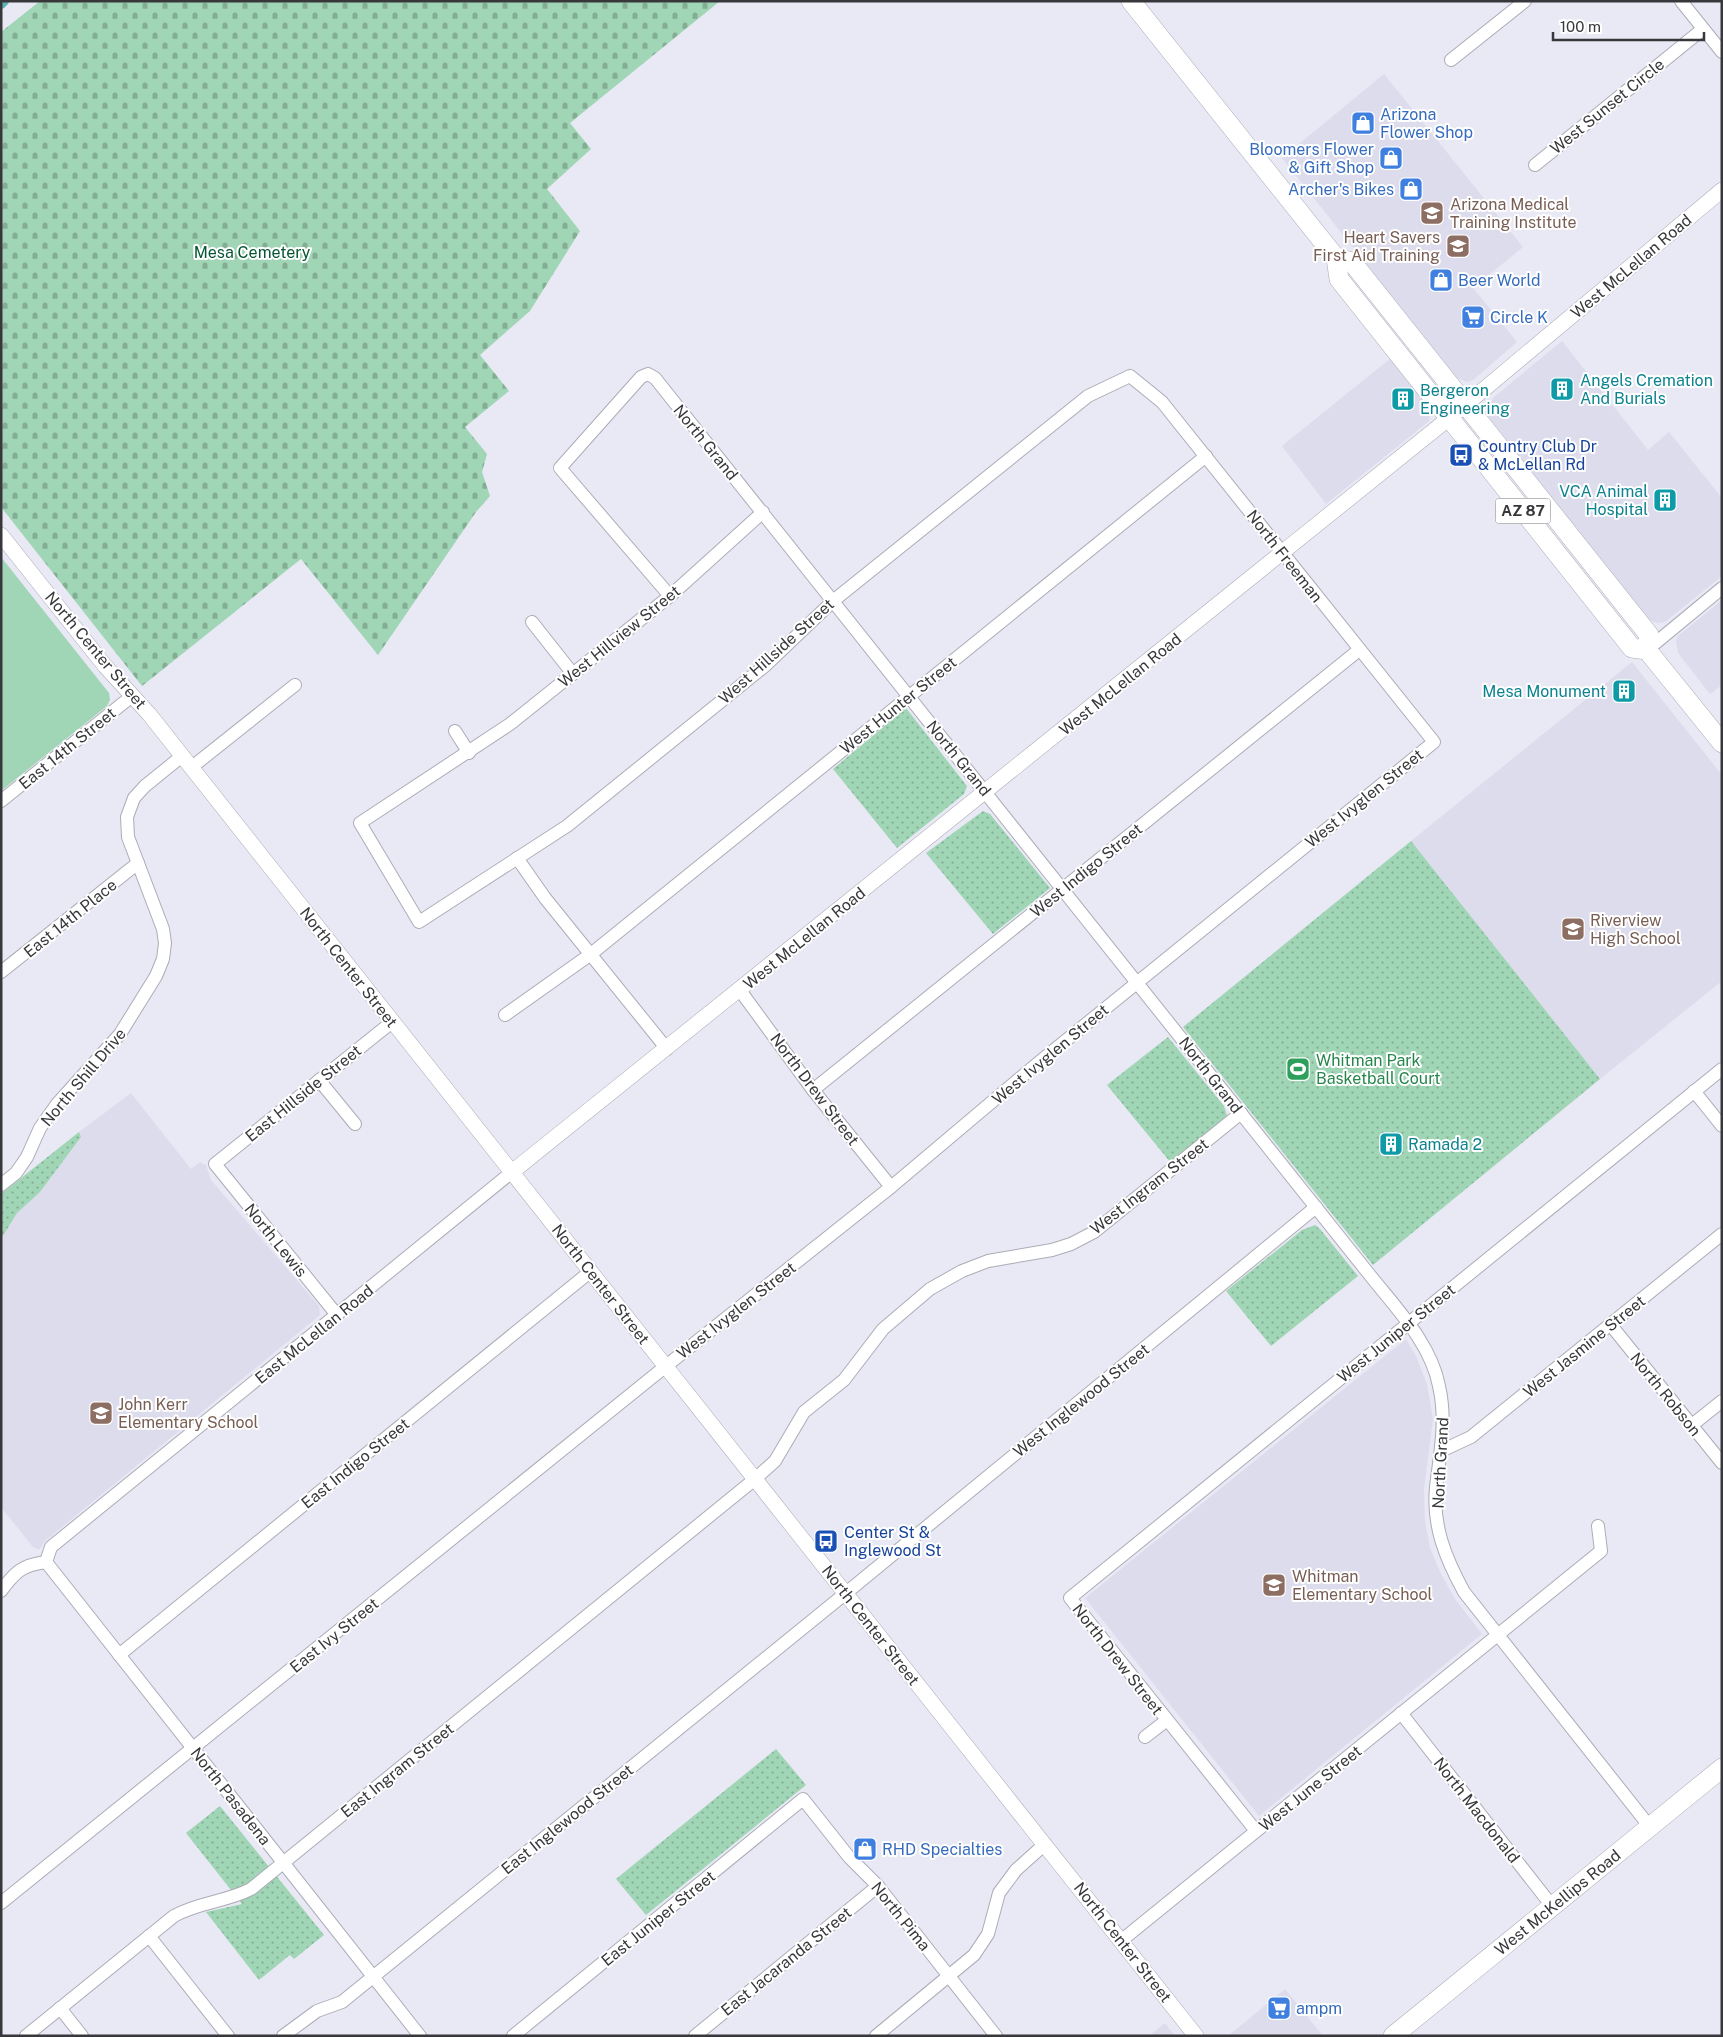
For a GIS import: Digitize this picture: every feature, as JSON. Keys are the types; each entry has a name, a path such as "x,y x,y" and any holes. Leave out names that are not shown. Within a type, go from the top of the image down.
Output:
{"main road":[{"name":"AZ 87","path":"1131,1 1336,258 1339,279 1632,648 1647,650 1722,744"},
{"name":"AZ 87","path":"1336,258 1352,262 1649,635 1647,650"},
{"name":"West McKellips Road","path":"1393,2036 1722,1768"}],"street":[{"path":"1451,60 1525,1"},
{"path":"1681,1 1722,52"},
{"name":"West Sunset Circle","path":"1535,165 1703,29"},
{"name":"West McLellan Road","path":"512,1172 1450,418 1722,190"},
{"name":"North Grand","path":"670,596 560,468 641,377 648,374 655,378 987,792 1316,1207 1408,1324 1426,1350 1439,1384 1444,1418 1442,1451 1436,1489 1437,1519 1442,1546 1464,1592 1650,1827"},
{"name":"North Freeman","path":"1130,376 1162,402 1434,742"},
{"name":"West Hillside Street","path":"419,922 567,826 759,671 833,600 1088,396 1130,376"},
{"name":"West Hunter Street","path":"504,1015 591,954 1206,456"},
{"name":"West Hillview Street","path":"419,922 360,823 469,753 510,724 670,596 763,512"},
{"name":"North Center Street","path":"1,535 105,666 187,762 1122,1940 1196,2036"},
{"path":"1647,650 1722,588"},
{"path":"532,622 573,674"},
{"name":"West Indigo Street","path":"813,1090 1359,650"},
{"name":"North Shill Drive","path":"1,1185 16,1173 27,1156 40,1128 56,1104 120,1034 160,968 165,944 162,929 128,837 127,817 134,798 145,786 187,762 295,685"},
{"name":"East 14th Street","path":"1,801 132,696"},
{"path":"455,731 469,753"},
{"name":"West Ivyglen Street","path":"666,1366 891,1187 1137,982 1434,742"},
{"path":"517,858 545,898 667,1048"},
{"name":"East 14th Place","path":"1,972 138,863"},
{"name":"North Drew Street","path":"739,990 813,1090 891,1187"},
{"name":"East Hillside Street","path":"215,1164 392,1022"},
{"name":"West Juniper Street","path":"1070,1598 1722,1069"},
{"path":"319,1080 355,1124"},
{"path":"1694,1092 1722,1126"},
{"name":"West Ingram Street","path":"755,1479 775,1461 804,1412 844,1380 878,1334 930,1289 962,1271 988,1261 1052,1250 1088,1235 1241,1113"},
{"name":"North Lewis","path":"215,1164 337,1316"},
{"name":"East McLellan Road","path":"47,1558 51,1547 512,1172"},
{"name":"West Inglewood Street","path":"846,1593 1316,1207"},
{"name":"West Jasmine Street","path":"1442,1451 1471,1437 1722,1234"},
{"name":"East Indigo Street","path":"119,1655 591,1271"},
{"name":"North Robson","path":"1610,1324 1722,1463"},
{"name":"East Ivy Street","path":"1,1903 666,1366"},
{"path":"1692,1425 1722,1401"},
{"name":"East Ingram Street","path":"26,2036 174,1916 188,1908 224,1900 251,1889 755,1479"},
{"name":"West June Street","path":"1122,1940 1601,1551 1598,1526"},
{"path":"1,1591 20,1570 47,1558"},
{"name":"North Pasadena","path":"47,1558 119,1655 420,2036"},
{"name":"East Inglewood Street","path":"283,2036 317,2011 342,2002 846,1593"},
{"name":"North Drew Street","path":"1070,1598 1256,1832"},
{"name":"North Macdonald","path":"1401,1713 1552,1906"},
{"name":"North Drew Street","path":"1145,1737 1167,1720"},
{"name":"North Pima","path":"803,1799 849,1857 878,1886 996,2036"},
{"name":"East Juniper Street","path":"513,2036 803,1799"},
{"path":"876,2036 974,1955 988,1934 999,1893 1016,1870 1045,1844"},
{"name":"East Jacaranda Street","path":"695,2036 878,1886"},
{"path":"149,1936 228,2036"},
{"path":"60,2008 82,2036"}],"shaded area":[{"path":"1384,74 1523,247 1473,288 1517,342 1473,380 1467,382 1457,378 1282,158"},
{"path":"1562,341 1648,450 1669,432 1722,498 1722,576 1665,622 1651,621 1646,616 1487,415 1487,409 1494,397"},
{"path":"1391,358 1428,407 1430,412 1429,421 1326,504 1282,446"},
{"path":"1722,600 1722,685 1710,694 1678,653 1676,642 1677,637"},
{"name":"Riverview High School","path":"1632,662 1722,775 1722,981 1600,1079 1411,841"},
{"name":"John Kerr Elementary School","path":"131,1093 191,1169 200,1162 206,1165 211,1180 319,1306 320,1315 45,1541 39,1550 33,1547 1,1507 1,1239 17,1213 40,1192 81,1137 79,1132"},
{"name":"Whitman Elementary School","path":"1406,1339 1416,1356 1427,1384 1433,1419 1424,1489 1425,1522 1430,1548 1440,1572 1455,1599 1482,1634 1259,1816 1085,1598"},
{"path":"1285,1989 1323,2036 1228,2036"},
{"path":"1165,2023 1175,2036 1149,2036"}],"green space":[{"name":"Mesa Cemetery","path":"40,1 720,1 570,123 591,149 547,189 580,231 530,311 480,355 509,391 465,427 487,454 482,472 490,496 476,512 378,655 301,559 142,686 1,507 1,32"},
{"path":"1,557 109,693 110,700 107,706 1,791"},
{"path":"906,708 967,786 964,794 897,848 833,769"},
{"path":"983,811 990,814 1050,888 993,934 926,853"},
{"path":"1411,841 1600,1079 1373,1265 1183,1027"},
{"path":"1168,1037 1224,1106 1227,1116 1171,1163 1107,1085"},
{"path":"79,1132 81,1137 40,1192 17,1213 1,1239 1,1194"},
{"path":"1315,1225 1358,1276 1271,1346 1226,1291 1302,1230"},
{"path":"776,1749 806,1785 646,1915 616,1879"},
{"path":"220,1806 324,1935 294,1959 290,1955 259,1980 206,1912 242,1904 186,1833"}],"waterway":[{"path":"1,4 4,1"}],"place":[{"name":"Arizona Flower Shop","path":"1363,123"},
{"name":"Bloomers Flower & Gift Shop","path":"1391,158"},
{"name":"Archer's Bikes","path":"1411,189"},
{"name":"Arizona Medical Training Institute","path":"1432,213"},
{"name":"Heart Savers First Aid Training","path":"1458,246"},
{"name":"Beer World","path":"1441,280"},
{"name":"Circle K","path":"1473,317"},
{"name":"Angels Cremation And Burials","path":"1562,389"},
{"name":"Bergeron Engineering","path":"1403,399"},
{"name":"Country Club Dr & McLellan Rd","path":"1461,455"},
{"name":"VCA Animal Hospital","path":"1665,500"},
{"name":"Mesa Monument","path":"1624,691"},
{"name":"Riverview High School","path":"1573,929"},
{"name":"Whitman Park Basketball Court","path":"1298,1069"},
{"name":"Ramada 2","path":"1391,1144"},
{"name":"John Kerr Elementary School","path":"101,1413"},
{"name":"Center St & Inglewood St","path":"826,1541"},
{"name":"Whitman Elementary School","path":"1274,1585"},
{"name":"RHD Specialties","path":"865,1849"},
{"name":"ampm","path":"1279,2008"}]}
